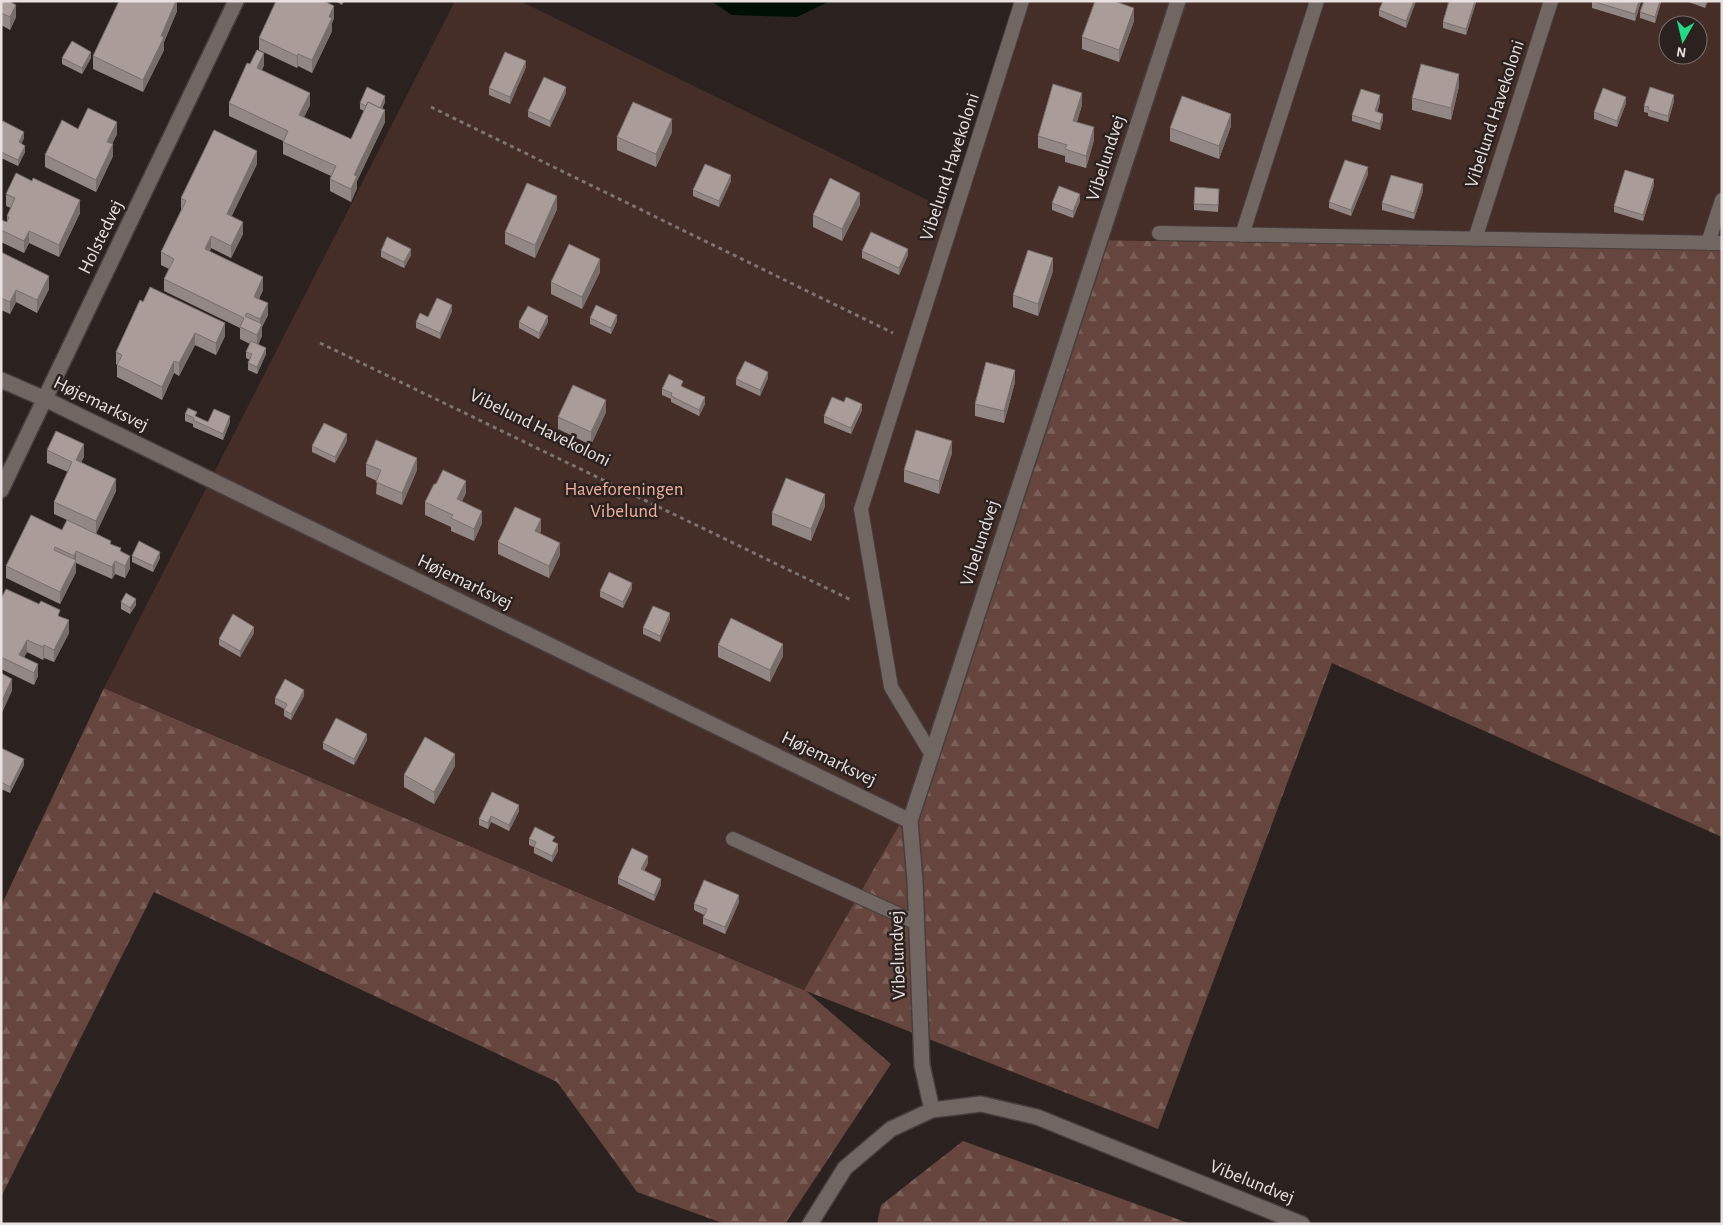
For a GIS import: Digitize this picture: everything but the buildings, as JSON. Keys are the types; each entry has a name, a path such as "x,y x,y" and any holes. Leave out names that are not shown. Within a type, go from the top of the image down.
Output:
{"street":[{"name":"Holstedvej","path":"1,490 236,1"},
{"name":"Vibelundvej","path":"932,1110 922,1065 916,881 910,821 1178,1"},
{"name":"Højemarksvej","path":"1,380 45,399 910,821"},
{"name":"Vibelundvej","path":"810,1224 845,1168 891,1129 932,1110 981,1104 1037,1117 1302,1224"}],"lane":[{"name":"Vibelund Havekoloni","path":"932,755 891,687 861,509 1022,1"},
{"path":"1242,234 1317,1"},
{"name":"Vibelund Havekoloni","path":"1475,239 1552,1"},
{"path":"1159,233 1715,243 1722,200"},
{"path":"734,839 917,923"}],"path":[{"path":"431,107 914,344"},
{"name":"Vibelund Havekoloni","path":"320,343 878,613"}],"green space":[{"name":"Haveforeningen Vibelund","path":"455,1 520,1 950,211 1016,1 1722,1 1722,249 1104,240 938,758 804,990 104,688"},
{"path":"1104,240 1722,249 1722,837 1332,663 1158,1129 806,991 891,1064 785,1224 725,1224 637,1192 557,1082 154,892 1,1197 1,906 104,688 804,990"},
{"path":"963,1141 1191,1224 877,1224 881,1205"}],"shaded area":[{"path":"711,1 830,1 797,17 732,15"}]}
